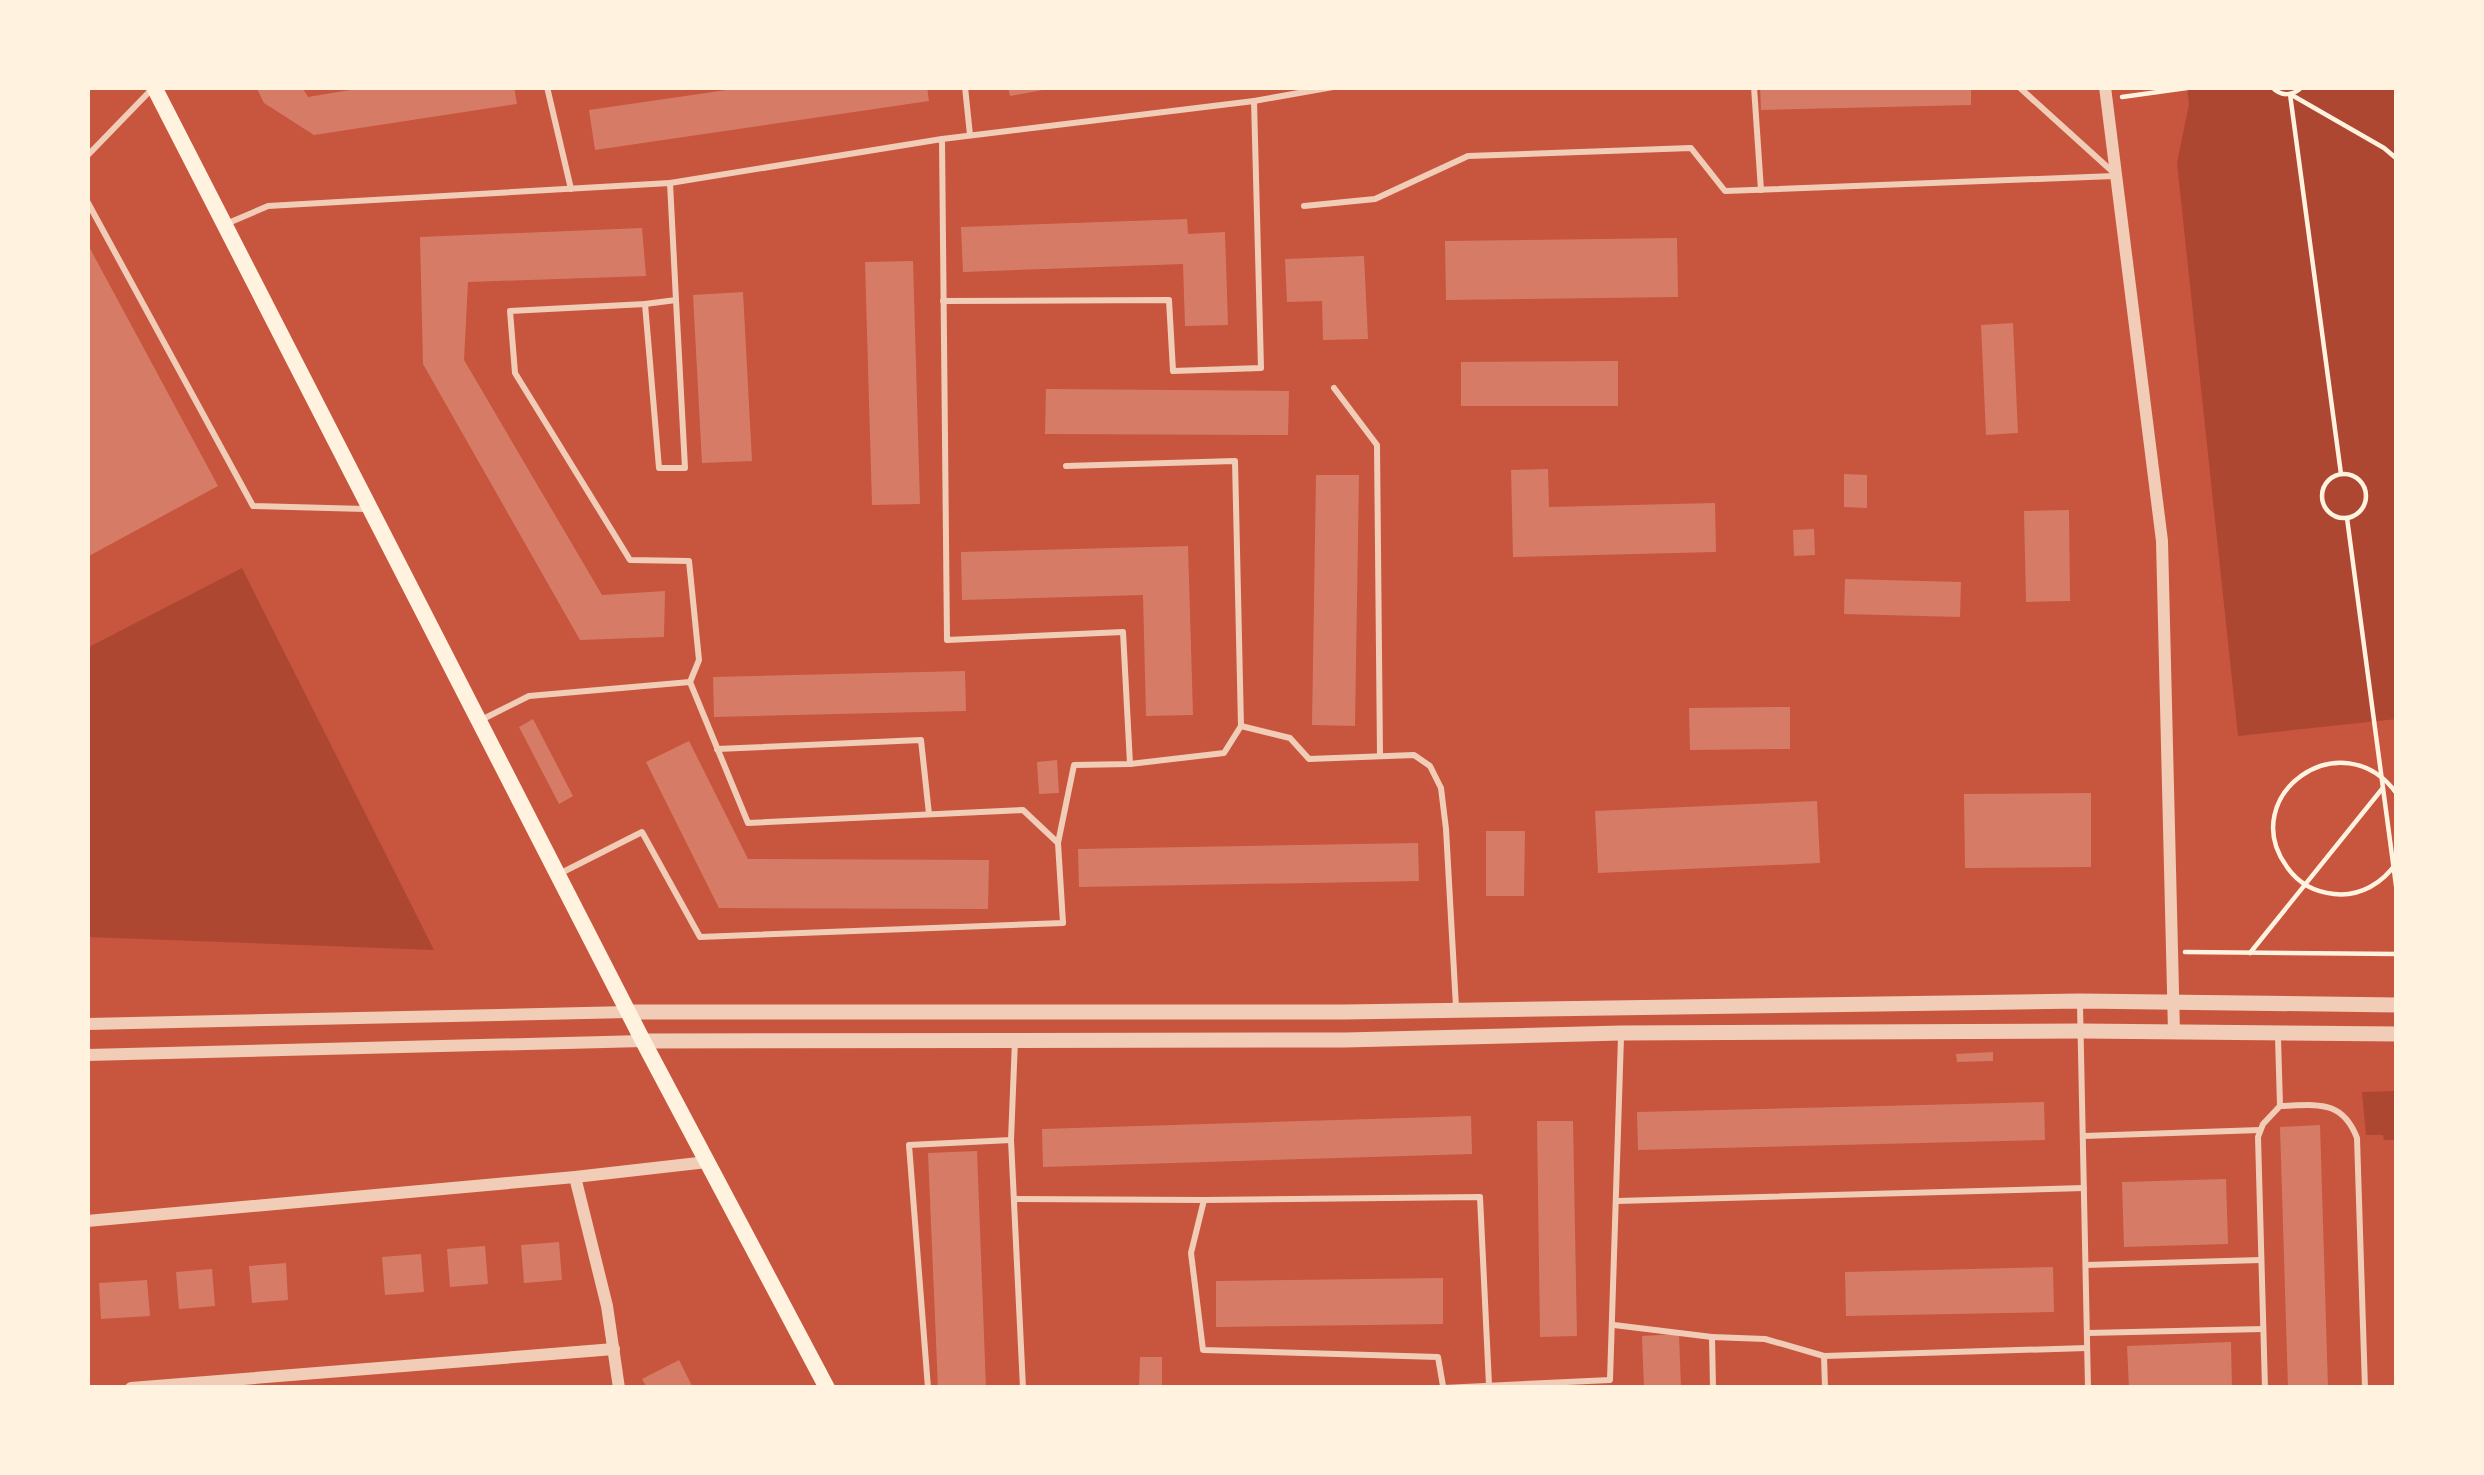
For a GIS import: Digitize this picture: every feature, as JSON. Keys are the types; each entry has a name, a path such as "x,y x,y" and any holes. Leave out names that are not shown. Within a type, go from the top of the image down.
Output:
{"main road":[{"path":"154,87 827,1388"}],"street":[{"path":"2105,93 2162,541 2174,1032"},
{"path":"87,1024 629,1012 1456,1011 2080,1001 2397,1005"},
{"path":"87,1055 644,1041 1345,1040 1621,1033 2080,1031 2397,1034"},
{"path":"87,1220 707,1162"},
{"path":"575,1177 598,1264 619,1388"},
{"path":"131,1388 614,1348"}],"lane":[{"path":"87,156 154,87"},
{"path":"547,87 571,189"},
{"path":"965,87 970,135"},
{"path":"224,225 268,206 670,183 942,139 1333,87"},
{"path":"1754,87 1761,190"},
{"path":"2019,87 2118,176"},
{"path":"943,302 1169,300 1173,370 1261,368 1254,100"},
{"path":"942,139 947,640 1123,632 1130,764"},
{"path":"1304,206 1375,199 1468,156 1490,155 1691,148 1725,191 2118,176"},
{"path":"645,304 659,468 685,468 670,183"},
{"path":"87,202 253,506 371,510"},
{"path":"676,300 510,311 515,373 629,560 689,561 699,660 690,682 748,823 1024,810 1058,843"},
{"path":"1334,388 1377,445 1380,756"},
{"path":"558,875 642,832 700,937 1063,922 1058,843 1074,765 1224,753 1241,726 1235,461 1066,466"},
{"path":"479,721 529,696 690,682"},
{"path":"1241,726 1290,738 1309,759 1414,754 1430,766 1441,788 1446,829 1456,1011"},
{"path":"717,748 921,740 929,814"},
{"path":"2080,1001 2088,1388"},
{"path":"1204,1200 1191,1253 1203,1349 1438,1357 1443,1387 1610,1381 1621,1033"},
{"path":"2265,1388 2258,1144 2260,1130 2280,1106 2278,1034"},
{"path":"1015,1040 1011,1140 1023,1388"},
{"path":"2280,1106 2333,1108 2344,1115 2357,1138 2366,1388"},
{"path":"2083,1136 2260,1130"},
{"path":"928,1388 909,1145 1011,1140"},
{"path":"1617,1201 2084,1188"},
{"path":"1014,1199 1480,1197 1489,1385"},
{"path":"2086,1264 2261,1261"},
{"path":"1614,1325 1766,1339 1824,1356 2087,1348"},
{"path":"2087,1333 2264,1329"},
{"path":"1712,1337 1713,1388"},
{"path":"1824,1356 1825,1388"}],"path":[{"path":"2105,93 2194,87"},
{"path":"2272,87 2397,159"},
{"path":"2290,94 2302,87"},
{"path":"2290,94 2341,474"},
{"path":"2341,474 2357,479 2366,493 2361,510 2347,518 2330,514 2322,499 2326,483 2341,474"},
{"path":"2347,518 2397,893"},
{"path":"2381,776 2356,764 2327,763 2301,775 2282,796 2274,824 2278,852 2305,885 2346,895 2373,886 2395,865"},
{"path":"2250,952 2385,785"},
{"path":"2385,785 2397,794"},
{"path":"2174,952 2397,954"}],"shaded area":[{"path":"2187,87 2397,87 2397,719 2238,736 2177,163 2189,104"},
{"path":"242,568 434,950 87,937 87,648"},
{"path":"2397,1091 2397,1140 2366,1135 2362,1092"}],"building":[{"path":"256,87 302,87 308,97 368,87 514,87 517,104 314,135 264,103"},
{"path":"747,87 927,87 929,101 595,150 589,110"},
{"path":"1008,87 1048,87 1048,89 1010,96"},
{"path":"1760,87 1971,87 1971,105 1761,110"},
{"path":"1187,219 1188,234 1225,232 1228,325 1185,326 1183,264 963,272 961,227"},
{"path":"642,228 646,276 468,282 464,360 602,595 665,591 664,637 580,640 423,364 420,237"},
{"path":"1677,238 1678,297 1446,300 1445,241"},
{"path":"87,243 218,486 87,557"},
{"path":"1364,256 1368,339 1323,340 1322,301 1287,302 1285,259"},
{"path":"913,261 920,504 872,505 865,262"},
{"path":"743,292 752,461 702,463 693,295"},
{"path":"2013,323 2018,433 1986,435 1981,325"},
{"path":"1618,361 1618,406 1461,406 1461,362"},
{"path":"1046,389 1289,391 1288,435 1045,434"},
{"path":"1548,469 1549,507 1715,503 1716,552 1513,557 1511,470"},
{"path":"1844,474 1867,475 1867,508 1844,507"},
{"path":"1316,475 1359,475 1355,726 1312,725"},
{"path":"2069,510 2070,601 2026,602 2024,511"},
{"path":"1814,529 1815,555 1794,556 1793,530"},
{"path":"1188,546 1193,715 1146,716 1143,595 962,600 961,552"},
{"path":"1845,579 1961,582 1960,617 1844,614"},
{"path":"965,671 966,711 714,717 713,677"},
{"path":"1790,707 1790,749 1690,750 1689,708"},
{"path":"533,719 573,796 559,804 519,727"},
{"path":"689,741 748,859 989,860 988,909 719,908 646,762"},
{"path":"1057,760 1059,793 1039,794 1037,762"},
{"path":"2091,793 2091,867 1965,868 1964,794"},
{"path":"1817,801 1820,863 1598,873 1595,811"},
{"path":"1486,831 1525,831 1524,896 1486,896"},
{"path":"1418,843 1419,881 1079,887 1078,849"},
{"path":"1993,1052 1993,1061 1957,1062 1956,1054"},
{"path":"2044,1102 2045,1140 1638,1150 1637,1112"},
{"path":"1471,1116 1472,1154 1043,1167 1042,1129"},
{"path":"1537,1121 1573,1121 1577,1336 1540,1337"},
{"path":"2320,1125 2328,1388 2288,1388 2280,1127"},
{"path":"977,1151 986,1388 938,1388 928,1153"},
{"path":"2226,1179 2228,1244 2124,1247 2122,1182"},
{"path":"559,1242 562,1280 524,1283 521,1245"},
{"path":"485,1246 488,1284 450,1287 447,1249"},
{"path":"421,1254 424,1292 385,1295 382,1257"},
{"path":"286,1263 288,1300 252,1303 249,1266"},
{"path":"2053,1267 2054,1312 1846,1316 1845,1272"},
{"path":"212,1269 215,1306 179,1309 176,1272"},
{"path":"1443,1278 1443,1324 1216,1327 1216,1281"},
{"path":"147,1280 150,1316 101,1319 99,1283"},
{"path":"1679,1334 1681,1388 1644,1388 1642,1336"},
{"path":"2231,1342 2232,1388 2129,1388 2127,1346"},
{"path":"1140,1357 1162,1357 1162,1388 1139,1388"},
{"path":"679,1360 693,1388 647,1388 642,1379"}]}
